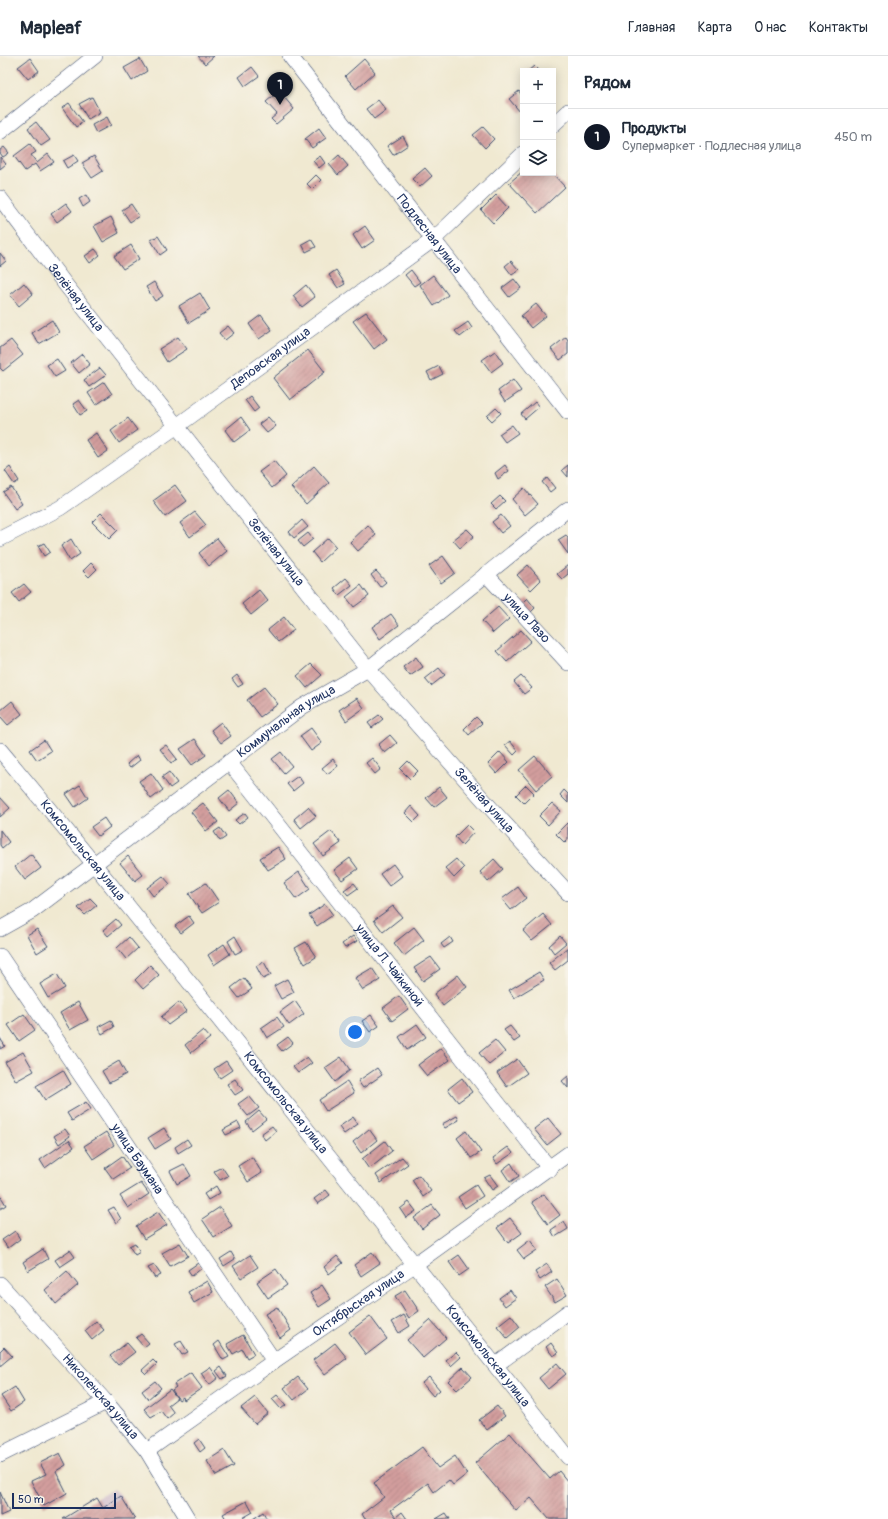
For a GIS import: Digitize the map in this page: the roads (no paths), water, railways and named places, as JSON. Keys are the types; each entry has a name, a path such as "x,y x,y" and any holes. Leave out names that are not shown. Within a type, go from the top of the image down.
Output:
{"street":[{"path":"0,132 95,56"},
{"name":"Подлесная улица","path":"290,56 568,412"},
{"path":"556,122 568,111"},
{"name":"Деповская улица","path":"0,539 60,508 177,426 434,239 520,157"},
{"name":"Зелёная улица","path":"0,198 64,284 368,669 490,808 568,892"},
{"name":"Коммунальная улица","path":"0,929 32,911 302,707 368,669 568,509"},
{"name":"улица Лазо","path":"486,574 568,663"},
{"name":"Комсомольская улица","path":"0,750 95,863 568,1457"},
{"name":"улица Л. Чайкиной","path":"229,762 550,1169"},
{"name":"улица Баумана","path":"0,956 274,1361"},
{"name":"Октябрьская улица","path":"147,1451 274,1361 414,1265 550,1169 568,1154"},
{"name":"Николенская улица","path":"0,1284 106,1402 147,1451 188,1519"},
{"path":"496,1365 568,1312"},
{"path":"0,1455 106,1402"}],"place":[{"name":"Продукты","path":"280,105"}]}
